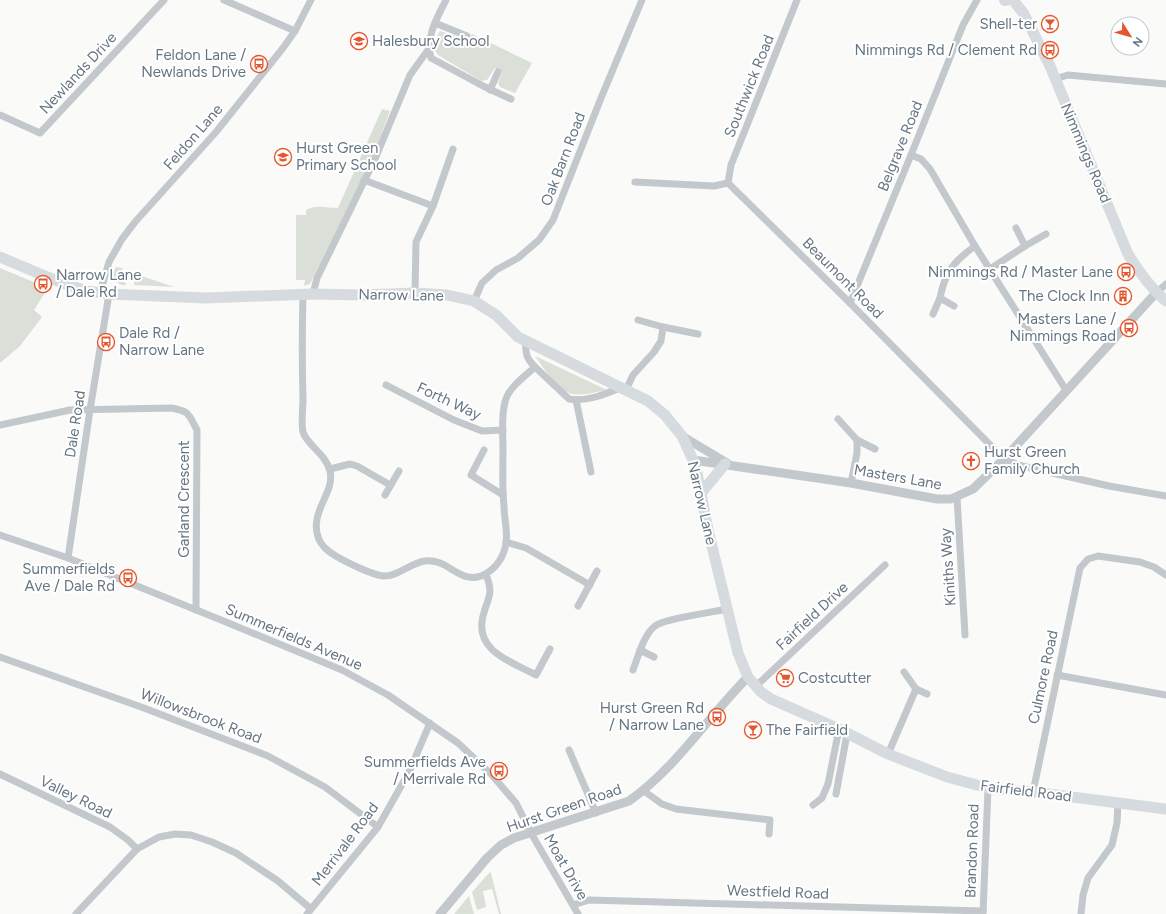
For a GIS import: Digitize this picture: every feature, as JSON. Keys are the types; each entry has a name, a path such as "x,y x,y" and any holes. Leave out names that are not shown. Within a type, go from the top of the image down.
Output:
{"main road":[{"name":"Nimmings Road","path":"1012,0 1024,14 1055,79 1128,254 1140,274 1156,293 1166,301"},
{"name":"Narrow Lane","path":"0,257 55,280 87,291 105,293 206,298 308,294 363,295 415,293 447,295 474,301 496,315 518,337 526,342 624,388 648,401 665,415 682,436 693,460 708,530 738,653 748,677"},
{"path":"701,493 728,465"},
{"name":"Fairfield Road","path":"748,677 761,692 771,699 888,754 947,777 988,788 1033,792 1166,809"}],"street":[{"name":"Newlands Drive","path":"0,115 40,133 164,0"},
{"path":"224,0 295,31"},
{"name":"Feldon Lane","path":"105,293 109,262 122,239 134,222 226,120 283,48 295,31 311,0"},
{"path":"446,0 435,23 430,37 428,50 410,75 375,159 308,294 301,347 303,433 326,460 330,469 331,478 329,488 317,519 319,541 323,546 334,556 374,574 383,576 395,574 417,563 433,561 449,567 460,575 477,577 486,574 495,567 501,560 506,542 503,495 502,430 505,401 516,383 535,367"},
{"name":"Oak Barn Road","path":"474,301 482,283 496,270 518,258 539,240 553,220 601,98 642,0"},
{"name":"Southwick Road","path":"728,183 731,165 797,0"},
{"name":"Belgrave Road","path":"850,303 963,25 977,0"},
{"path":"435,23 466,36"},
{"path":"428,50 431,58 490,90 511,99"},
{"path":"490,90 498,72"},
{"path":"1055,79 1068,75 1166,84"},
{"path":"415,293 416,242 433,206 453,150"},
{"path":"911,155 922,159 930,169 975,246 1066,390"},
{"path":"364,180 433,206"},
{"path":"635,182 714,186 728,183"},
{"name":"Beaumont Road","path":"728,183 850,303 1004,459"},
{"path":"1016,228 1025,246"},
{"path":"990,269 1046,234"},
{"path":"933,314 951,267 975,246"},
{"path":"1156,293 1166,284"},
{"name":"Dale Road","path":"68,558 90,410 105,293"},
{"name":"Masters Lane","path":"693,460 851,482 937,499 951,499 957,497 973,489 1004,459 1156,293"},
{"path":"940,298 954,306"},
{"path":"638,320 698,334"},
{"path":"526,342 525,351 527,358 569,399 576,400 604,395 624,388 633,375 654,352 661,341 663,327"},
{"name":"Forth Way","path":"386,385 454,420 482,431 502,430"},
{"path":"576,400 591,472"},
{"name":"Garland Crescent","path":"0,425 70,410 170,408 184,410 190,417 197,430 196,610"},
{"path":"838,419 857,440 875,449"},
{"path":"682,436 728,465"},
{"path":"851,482 857,453 857,440"},
{"path":"484,450 471,475 503,495"},
{"path":"1004,459 1022,466 1109,486 1166,496"},
{"path":"330,469 350,464 357,466 390,485"},
{"path":"385,495 399,471"},
{"name":"Kiniths Way","path":"957,497 965,635"},
{"name":"Summerfields Avenue","path":"0,535 68,558 342,670 388,695 458,743 492,774 516,803 531,833"},
{"path":"506,542 526,548 590,585"},
{"name":"Culmore Road","path":"1033,792 1080,568 1088,559 1098,556 1140,562 1154,567 1166,575"},
{"name":"Fairfield Drive","path":"756,686 885,565"},
{"path":"578,606 597,571"},
{"path":"486,574 490,584 490,595 483,617 482,628 486,644 493,652 536,675 550,649"},
{"path":"634,670 640,650 655,625 670,620 727,609"},
{"path":"640,650 654,657"},
{"name":"Willowsbrook Road","path":"0,657 144,708 268,756 325,787 378,827"},
{"path":"904,672 916,689 927,694"},
{"path":"1057,674 1166,695"},
{"name":"Hurst Green Road","path":"440,914 484,862 501,845 514,838 596,813 629,801 644,791 661,775 748,677"},
{"path":"888,754 916,689"},
{"name":"Merrivale Road","path":"309,912 378,827 409,772 430,723"},
{"path":"836,794 843,732"},
{"path":"814,806 822,798 828,784 843,732"},
{"path":"569,750 596,813"},
{"name":"Valley Road","path":"0,774 110,827 128,840 137,849"},
{"name":"Brandon Road","path":"983,912 988,788"},
{"path":"644,791 662,804 676,809 770,820 769,834"},
{"path":"1082,914 1083,896 1088,878 1112,845 1117,823 1118,803"},
{"name":"Moat Drive","path":"531,833 578,914"},
{"path":"76,914 137,849 159,837 175,834 191,835 212,842 236,853 278,881 309,912"},
{"name":"Westfield Road","path":"573,905 589,900 983,912"}],"shaded area":[{"path":"440,31 468,40 472,34 532,63 515,93 500,87 498,83 502,72 495,68 487,80 481,81 438,55 434,49 436,38"},
{"path":"382,109 390,111 374,154 310,284 304,286 305,280 296,280 296,215 306,215 306,210 314,207 338,208"},
{"path":"116,267 122,268 126,285 119,284 115,280 114,270"},
{"path":"0,268 48,288 34,310 42,317 20,346 0,363"},
{"path":"136,274 174,287 134,285"},
{"path":"535,356 607,390 583,394 569,393 559,387"},
{"path":"490,872 501,914 499,914 492,889 483,891 486,907 477,910 472,892"},
{"path":"469,896 474,914 454,914"}],"place":[{"name":"Shell-ter","path":"1050,24"},
{"name":"Halesbury School","path":"359,41"},
{"name":"Nimmings Rd / Clement Rd","path":"1050,50"},
{"name":"Feldon Lane / Newlands Drive","path":"259,64"},
{"name":"Hurst Green Primary School","path":"283,157"},
{"name":"Nimmings Rd / Master Lane","path":"1126,272"},
{"name":"Narrow Lane / Dale Rd","path":"43,284"},
{"name":"The Clock Inn","path":"1123,296"},
{"name":"Masters Lane / Nimmings Road","path":"1129,328"},
{"name":"Dale Rd / Narrow Lane","path":"106,342"},
{"name":"Hurst Green Family Church","path":"971,461"},
{"name":"Summerfields Ave / Dale Rd","path":"128,578"},
{"name":"Costcutter","path":"785,678"},
{"name":"Hurst Green Rd / Narrow Lane","path":"717,717"},
{"name":"The Fairfield","path":"753,730"},
{"name":"Summerfields Ave / Merrivale Rd","path":"499,771"}]}
